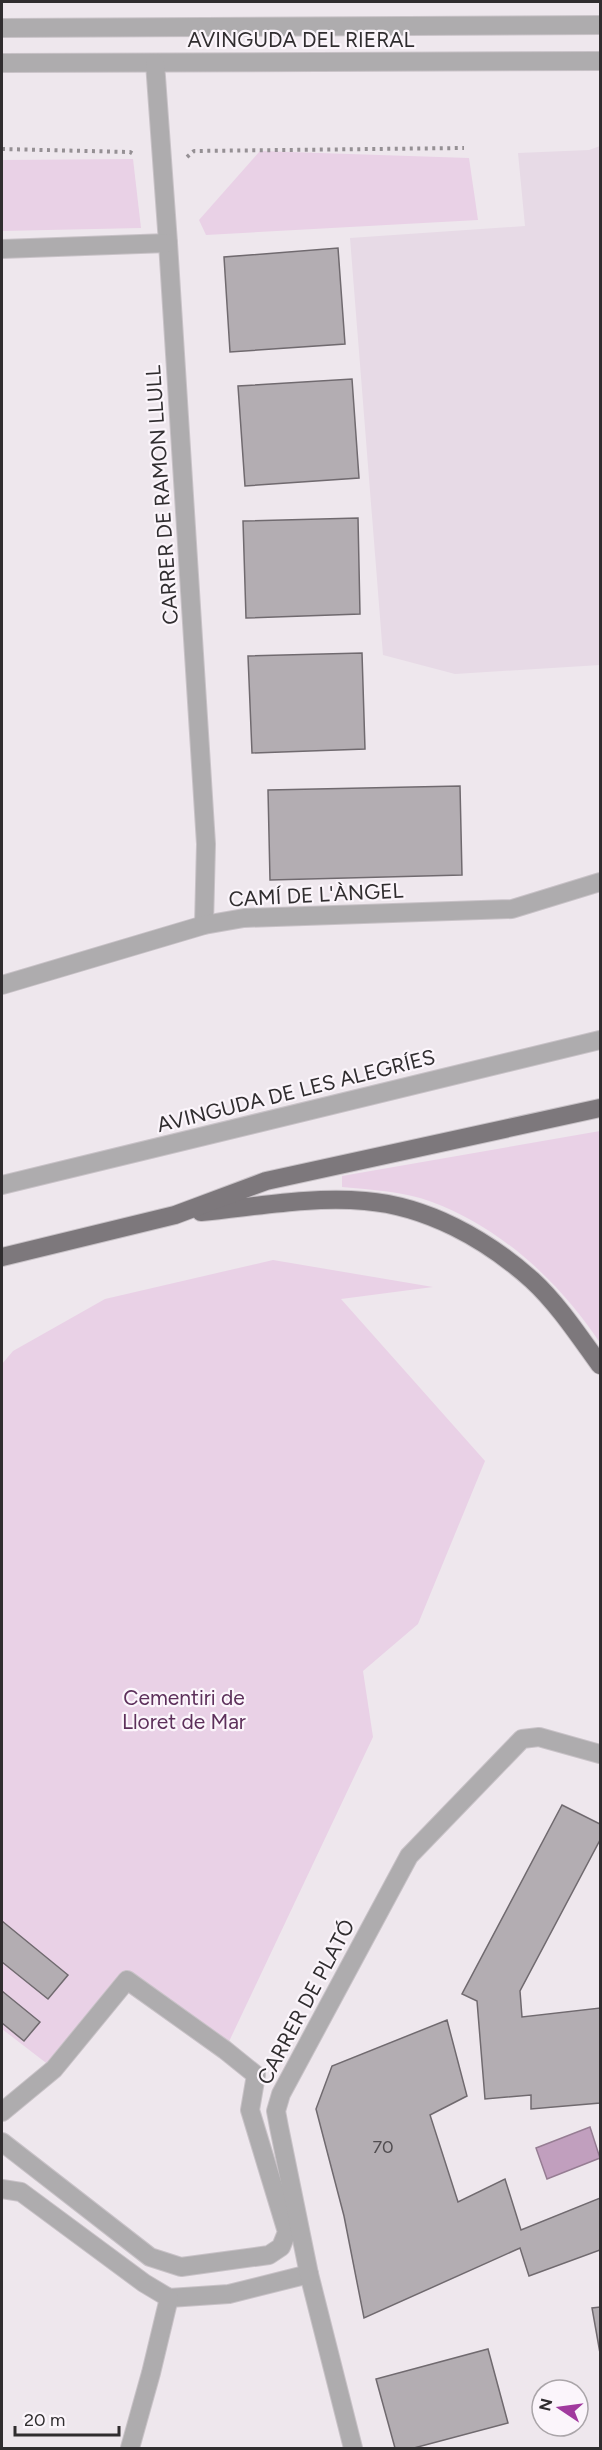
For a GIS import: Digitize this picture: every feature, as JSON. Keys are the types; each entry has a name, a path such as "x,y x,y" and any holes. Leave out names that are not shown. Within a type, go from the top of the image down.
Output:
{"main road":[{"path":"2,1257 175,1215 266,1181 600,1108"},
{"path":"175,1215 313,1201 366,1201 417,1212 456,1227 495,1249 533,1281 561,1312 600,1365"}],"street":[{"name":"AVINGUDA DEL RIERAL","path":"2,28 600,26"},
{"name":"AVINGUDA DEL RIERAL","path":"2,63 600,61"},
{"name":"CARRER DE RAMON LLULL","path":"154,63 164,177 206,844 204,925"},
{"path":"2,249 168,243"},
{"name":"CAMÍ DE L'ÀNGEL","path":"2,985 204,925 259,916 512,909 600,882"},
{"name":"AVINGUDA DE LES ALEGRÍES","path":"2,1185 600,1040"},
{"name":"CARRER DE PLATÓ","path":"353,2448 309,2274 276,2111 281,2094 409,1856 522,1739 539,1737 600,1754"},
{"path":"2,2112 54,2069 127,1980 256,2075 249,2110 287,2232 281,2247 269,2256 180,2267 150,2257 2,2142"},
{"path":"2,2188 21,2192 144,2283 169,2298 229,2294 309,2274"},
{"path":"130,2448 169,2298"}],"path":[{"path":"2,149 130,152 164,177 194,151 464,148"}],"shaded area":[{"path":"600,146 600,665 455,674 383,655 350,238 525,226 518,153 589,150"},
{"path":"590,2127 600,2158 547,2179 536,2148"}],"green space":[{"path":"260,151 469,158 478,220 206,235 199,220"},
{"path":"133,159 141,228 2,231 2,160"},
{"path":"600,1131 600,1343 584,1320 547,1278 526,1259 481,1226 421,1198 342,1187 342,1176"},
{"name":"Cementiri de Lloret de Mar","path":"273,1260 433,1287 341,1299 485,1461 418,1624 363,1671 373,1737 225,2050 127,1980 54,2069 2,2029 2,1364 13,1351 105,1299"}],"building":[{"path":"338,248 345,344 230,352 224,257"},
{"path":"352,379 359,478 245,486 238,386"},
{"path":"358,518 360,614 246,618 243,521"},
{"path":"362,653 365,749 252,753 248,656"},
{"path":"460,786 462,875 270,880 268,790"},
{"path":"562,1805 600,1824 600,1840 520,1991 522,2017 600,2008 600,2103 531,2109 531,2095 485,2099 477,2001 462,1994"},
{"path":"2,1921 68,1975 48,1999 2,1962"},
{"path":"2,1991 40,2022 24,2041 2,2023"},
{"path":"447,2020 467,2096 430,2115 458,2202 505,2179 521,2230 600,2198 600,2250 529,2276 520,2248 364,2318 344,2216 316,2109 332,2066"},
{"path":"600,2307 600,2353 592,2308"},
{"path":"488,2349 508,2423 414,2448 395,2448 376,2379"}]}
